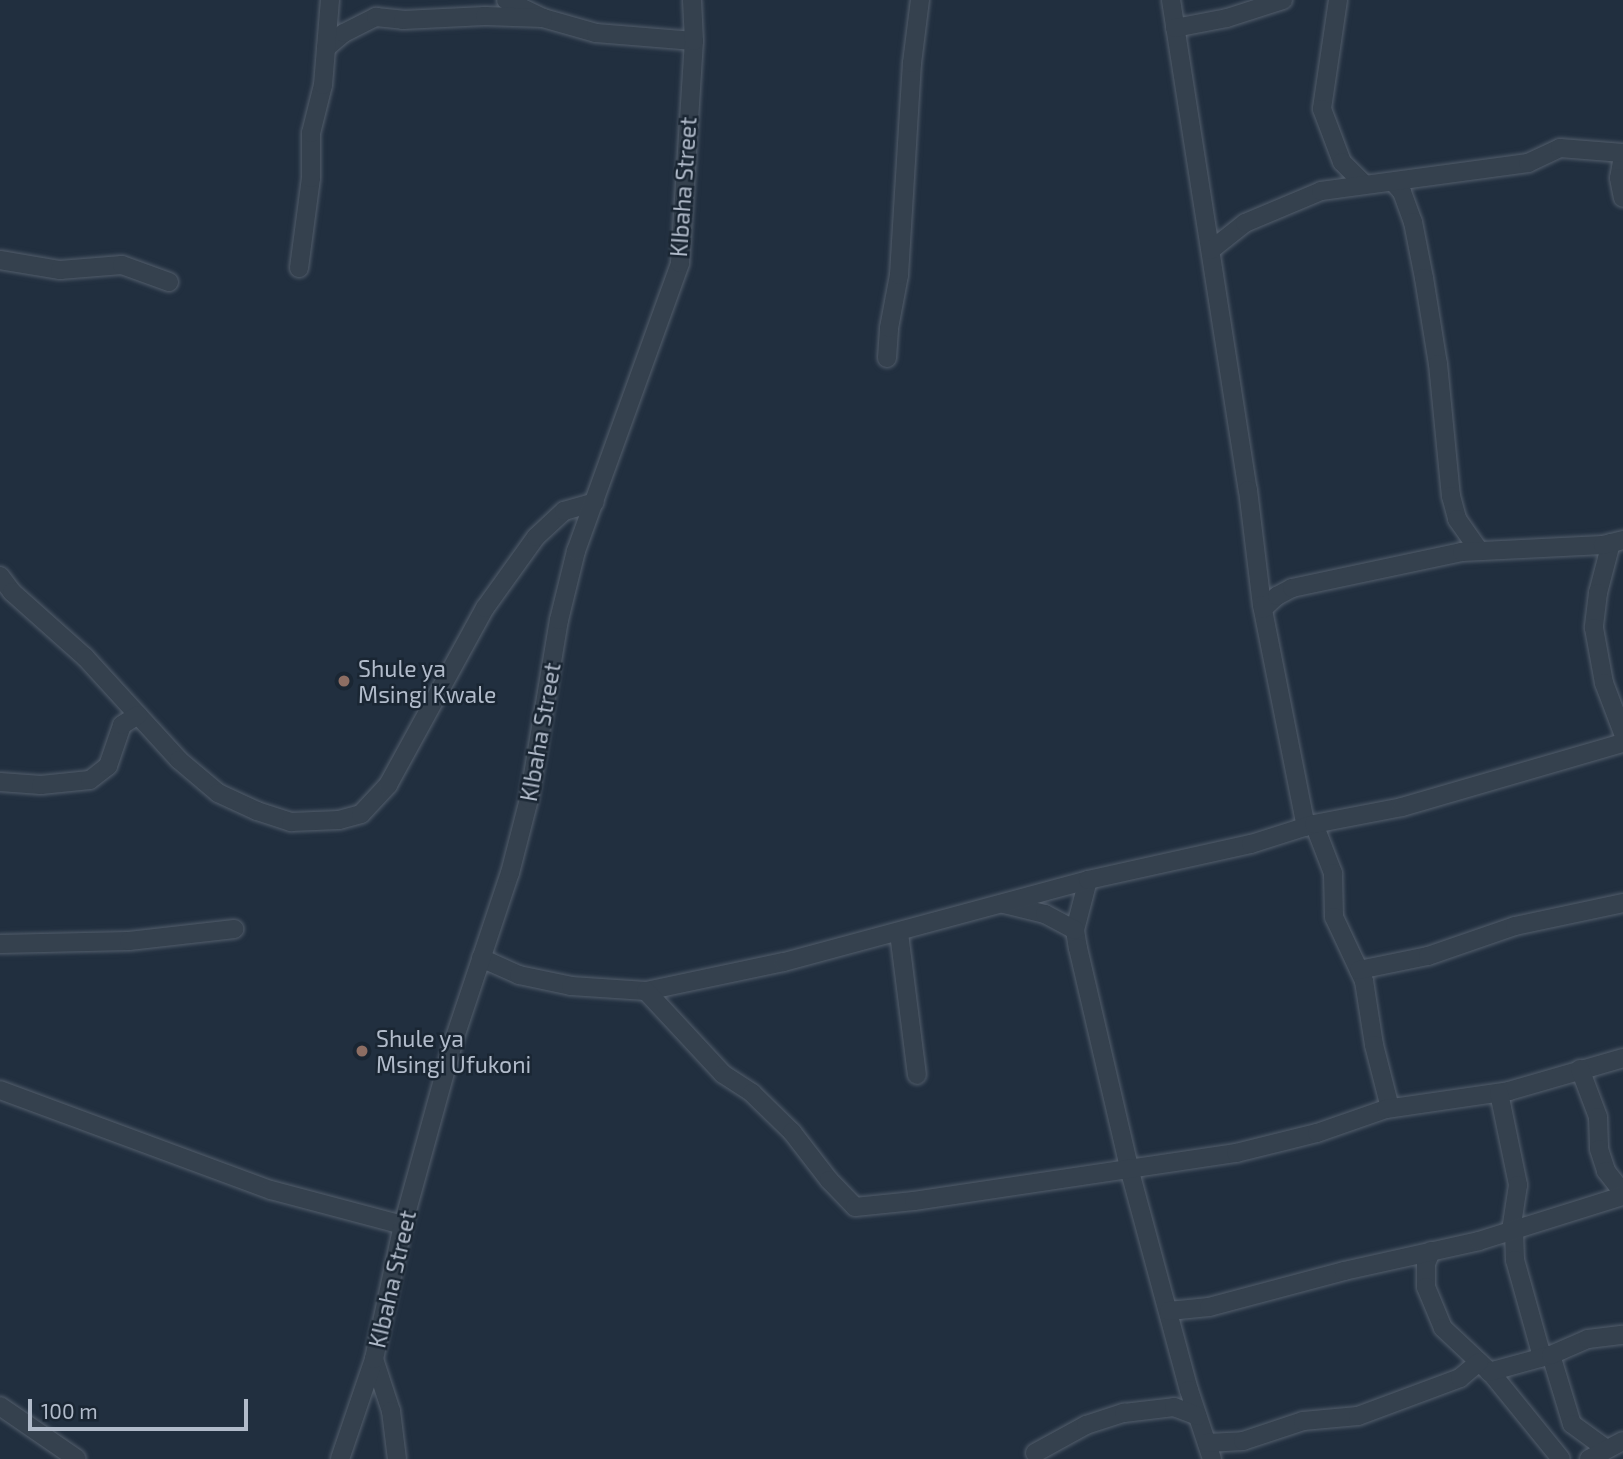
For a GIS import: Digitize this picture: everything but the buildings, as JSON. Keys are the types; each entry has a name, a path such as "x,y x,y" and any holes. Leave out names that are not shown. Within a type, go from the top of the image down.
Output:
{"street":[{"path":"299,268 311,178 311,133 323,85 330,0"},
{"path":"506,0 543,18 618,37 694,41"},
{"name":"KIbaha Street","path":"340,1459 374,1359 403,1225 453,1043 510,873 529,799 559,620 576,551 680,263 694,41 692,0"},
{"path":"887,358 889,328 900,275 912,63 920,0"},
{"path":"1171,0 1211,250 1263,610 1310,825 1333,873 1334,917 1359,970 1390,1108"},
{"path":"1175,28 1215,22 1283,0"},
{"path":"1338,0 1322,109 1342,162 1363,183"},
{"path":"326,48 344,33 376,17 543,18"},
{"path":"1211,250 1245,223 1321,191 1363,183 1394,183 1528,163 1560,148 1623,154 1619,178 1623,198"},
{"path":"1394,183 1402,192 1413,222 1424,278 1438,364 1451,496 1457,519 1479,551"},
{"path":"0,260 60,270 122,265 169,282"},
{"path":"0,576 12,592 85,657 195,775 218,793 257,811 291,822 339,820 361,814 388,785 485,608 536,537 564,511 595,502"},
{"path":"1263,610 1277,596 1292,588 1479,551 1617,542 1596,602 1594,628 1605,683 1623,733"},
{"path":"0,782 41,785 90,780 108,766 122,725 138,715"},
{"path":"481,958 519,975 571,986 646,991 784,962 1088,880 1251,844 1310,825 1402,807 1623,743"},
{"path":"1088,880 1075,930 1129,1168 1197,1416 1210,1451 1303,1421 1358,1416 1484,1367 1546,1356 1588,1339 1623,1335"},
{"path":"1000,903 1035,911 1075,930"},
{"path":"1359,970 1428,956 1515,926 1623,903"},
{"path":"0,944 129,941 234,929"},
{"path":"899,933 917,1075"},
{"path":"646,991 723,1074 752,1093 792,1132 829,1180 855,1207 914,1201 1236,1153 1279,1143 1390,1108 1499,1093 1623,1058"},
{"path":"1169,1311 1209,1307 1512,1231 1623,1195 1606,1171 1599,1149 1598,1117 1580,1069"},
{"path":"0,1090 271,1190 403,1225"},
{"path":"1499,1093 1518,1185 1512,1231 1515,1260 1546,1356 1572,1424 1605,1448"},
{"path":"1431,1251 1425,1281 1439,1322 1484,1367 1561,1459"},
{"path":"374,1359 391,1410 397,1459"},
{"path":"0,1406 77,1459"},
{"path":"1035,1453 1086,1425 1124,1413 1174,1407 1197,1416"},
{"path":"1589,1459 1605,1448 1623,1441"}],"place":[{"name":"Shule ya Msingi Kwale","path":"344,681"},
{"name":"Shule ya Msingi Ufukoni","path":"362,1051"}]}
